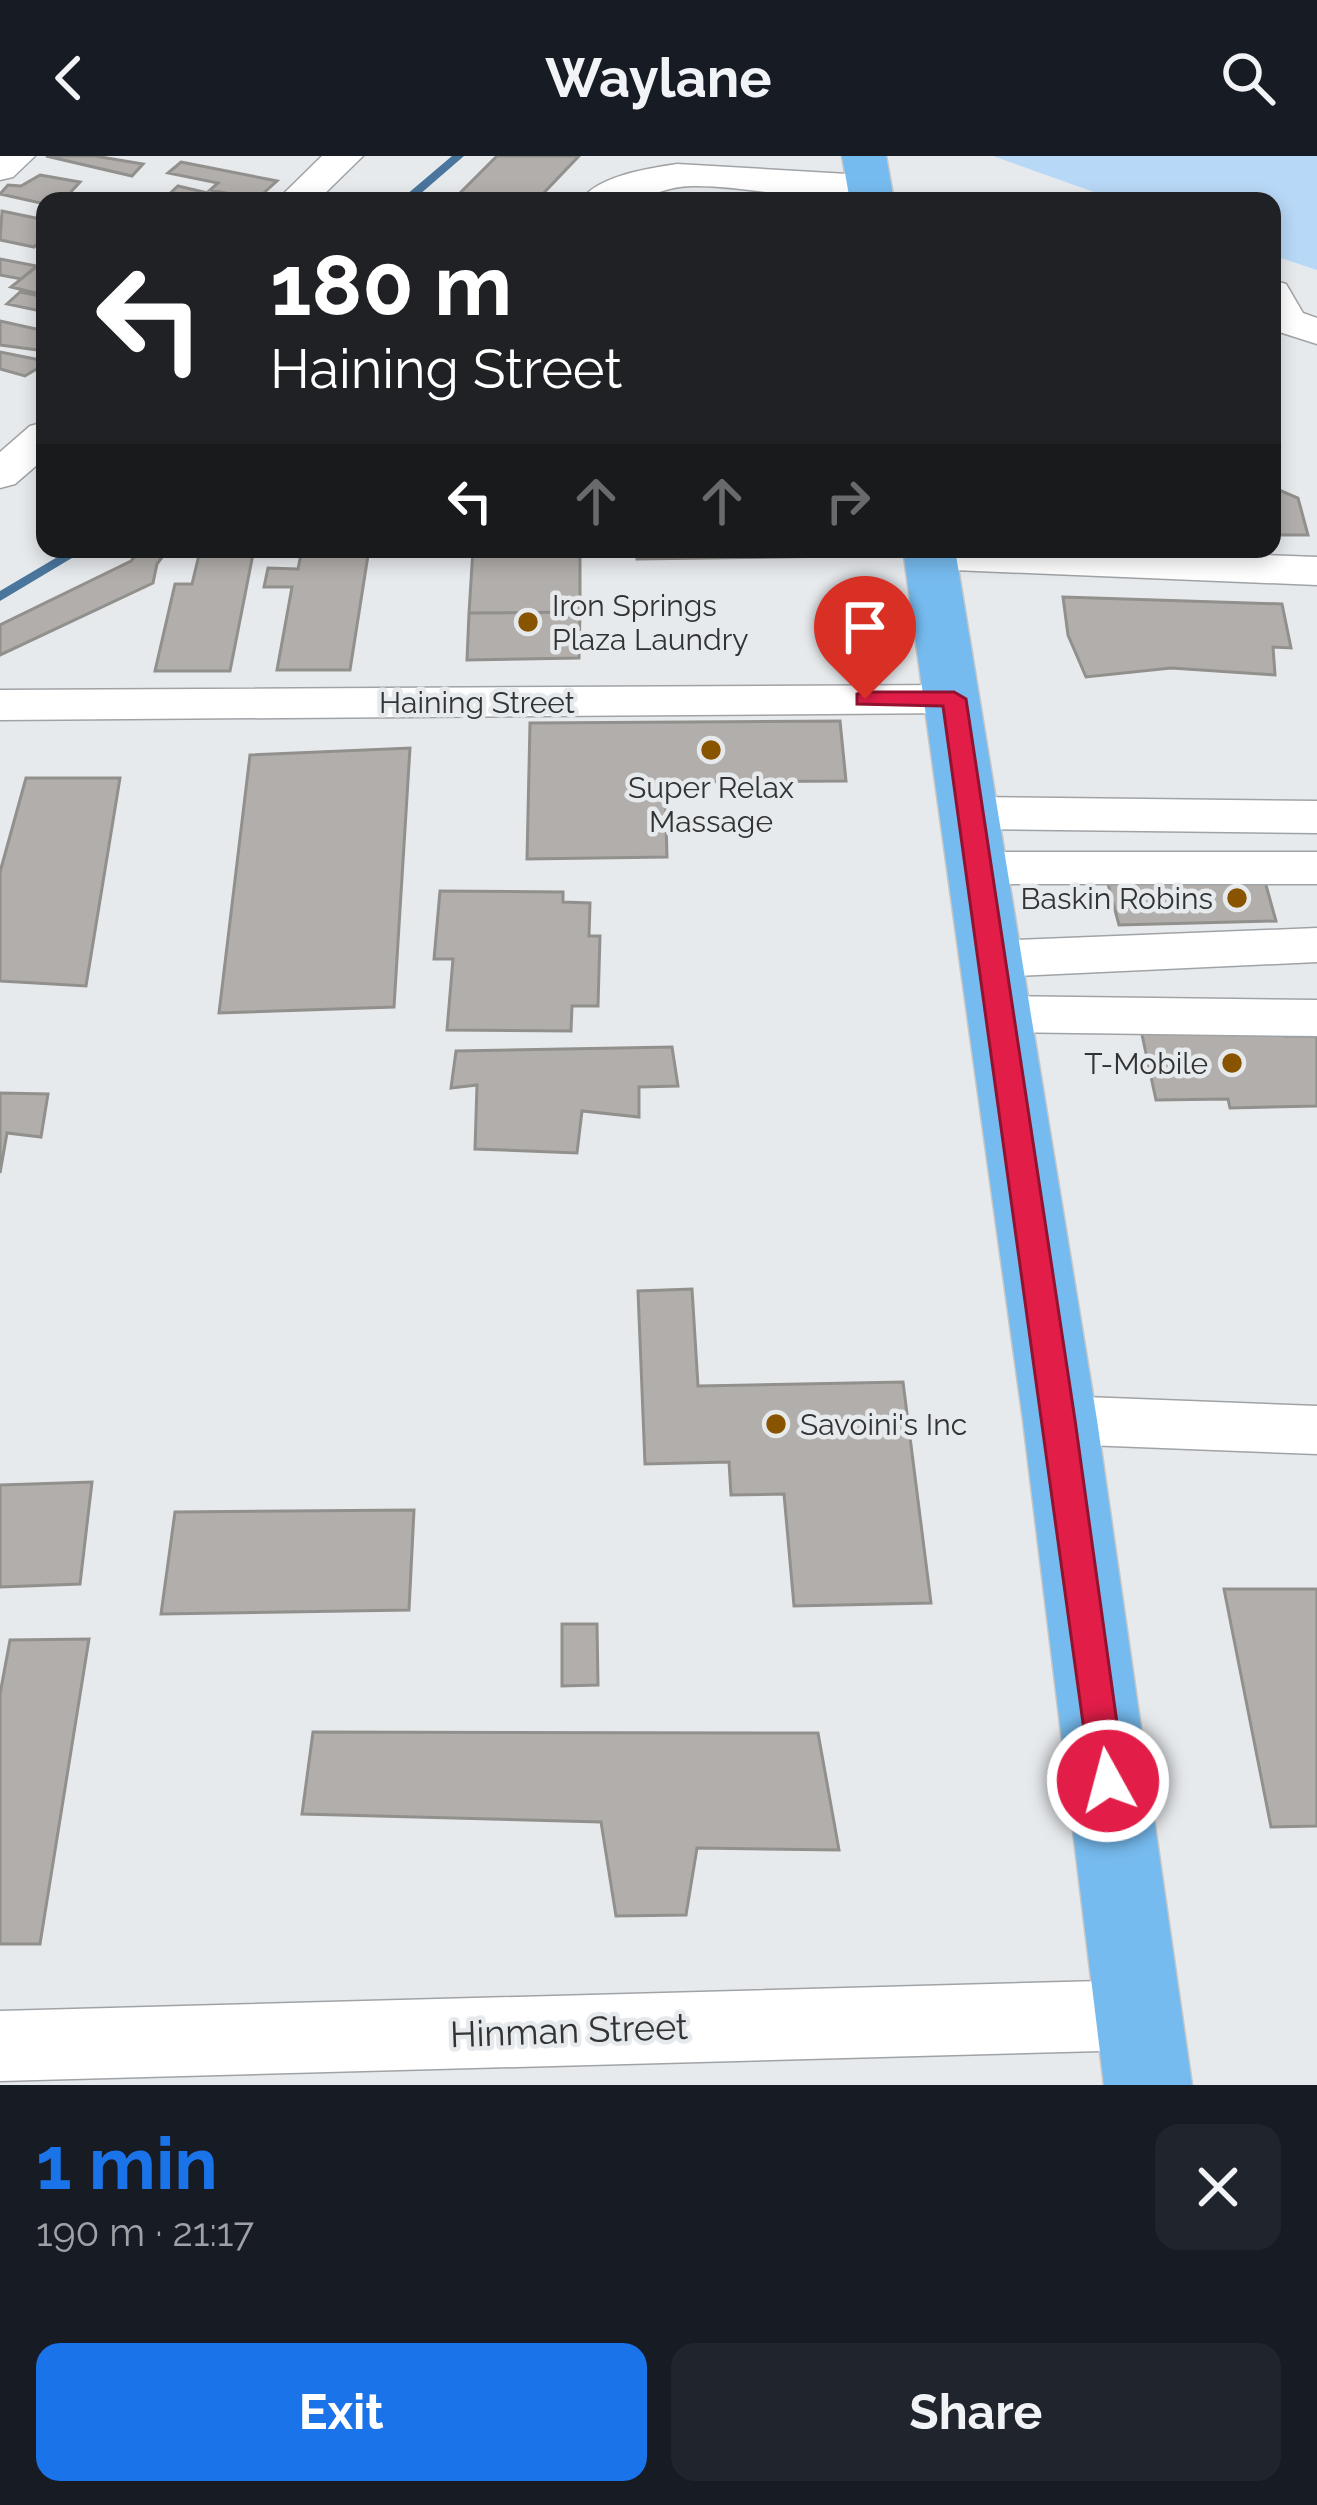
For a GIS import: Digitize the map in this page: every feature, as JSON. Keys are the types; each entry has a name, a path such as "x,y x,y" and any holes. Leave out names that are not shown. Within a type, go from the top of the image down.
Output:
{"main road":[{"path":"931,558 1060,1420 1144,2050"}],"street":[{"path":"0,169 16,156"},
{"path":"305,192 344,156"},
{"path":"612,192 670,161 802,185 868,180"},
{"path":"0,475 36,443"},
{"path":"1118,558 1317,571"},
{"name":"Haining Street","path":"0,705 954,699"},
{"path":"974,840 1317,817"},
{"path":"974,840 1317,868"},
{"path":"996,986 1317,945"},
{"path":"996,986 1317,1018"},
{"path":"1060,1420 1317,1430"},
{"name":"Hinman Street","path":"0,2046 89,2064 1144,2050"}],"shaded area":[{"path":"993,156 1317,156 1317,270 1281,258 1281,192 1094,192"}],"building":[{"path":"46,156 95,156 143,164 132,176"},
{"path":"497,156 579,156 545,192 461,192"},
{"path":"181,162 277,181 265,192 220,192 210,190 218,183 168,173"},
{"path":"40,175 80,182 71,192 36,192 36,202 0,194 8,185 21,186"},
{"path":"178,186 204,192 172,192"},
{"path":"2,211 36,218 34,247 0,240"},
{"path":"0,259 36,266 21,279 0,275"},
{"path":"36,267 36,293 11,287"},
{"path":"20,292 36,295 36,310 7,304"},
{"path":"0,321 36,329 36,350 0,345"},
{"path":"0,352 36,359 36,369 25,376 0,369"},
{"path":"1281,491 1298,498 1308,535 1281,535"},
{"path":"161,558 153,583 0,655 0,625 131,561"},
{"path":"198,558 252,558 230,671 155,671 175,584 192,584"},
{"path":"300,558 368,558 350,670 277,670 292,587 264,587 268,568 298,569"},
{"path":"472,558 580,558 580,612 469,613"},
{"path":"1063,597 1282,604 1291,648 1273,647 1275,675 1171,668 1086,677 1068,635"},
{"path":"580,612 579,658 467,660 469,613"},
{"path":"840,721 846,781 665,782 667,857 527,859 530,723"},
{"path":"410,748 394,1007 219,1013 250,755"},
{"path":"26,778 120,778 86,986 0,981 0,872"},
{"path":"1264,878 1276,921 1119,925 1108,884"},
{"path":"440,891 563,892 563,902 590,903 589,936 600,936 598,1006 572,1006 571,1031 447,1030 453,959 434,959"},
{"name":"T-Mobile","path":"1282,1028 1284,1036 1317,1036 1317,1106 1230,1108 1228,1099 1156,1100 1141,1030"},
{"path":"672,1047 678,1086 639,1087 639,1117 582,1111 577,1153 475,1149 477,1085 451,1088 456,1051"},
{"path":"0,1093 48,1094 41,1137 7,1133 0,1173"},
{"name":"Savoini's Inc","path":"692,1289 698,1386 903,1382 931,1603 794,1606 784,1494 731,1495 729,1462 645,1464 638,1291"},
{"path":"92,1482 80,1584 0,1587 0,1485"},
{"path":"414,1510 409,1610 161,1614 175,1512"},
{"path":"1224,1589 1317,1589 1317,1826 1271,1827"},
{"path":"562,1624 597,1624 598,1685 562,1686"},
{"path":"89,1639 40,1944 0,1944 0,1694 10,1640"},
{"path":"313,1732 818,1733 839,1850 697,1848 686,1915 616,1916 601,1822 302,1814"}],"waterway":[{"path":"416,192 459,156"},
{"path":"0,597 65,558"}],"place":[{"name":"Iron Springs Plaza Laundry","path":"528,622"},
{"name":"Super Relax Massage","path":"711,750"},
{"name":"Baskin Robins","path":"1237,898"},
{"name":"T-Mobile","path":"1232,1063"},
{"name":"Savoini's Inc","path":"776,1424"}],"route":[{"path":"865,699 954,699 1108,1781"}]}
